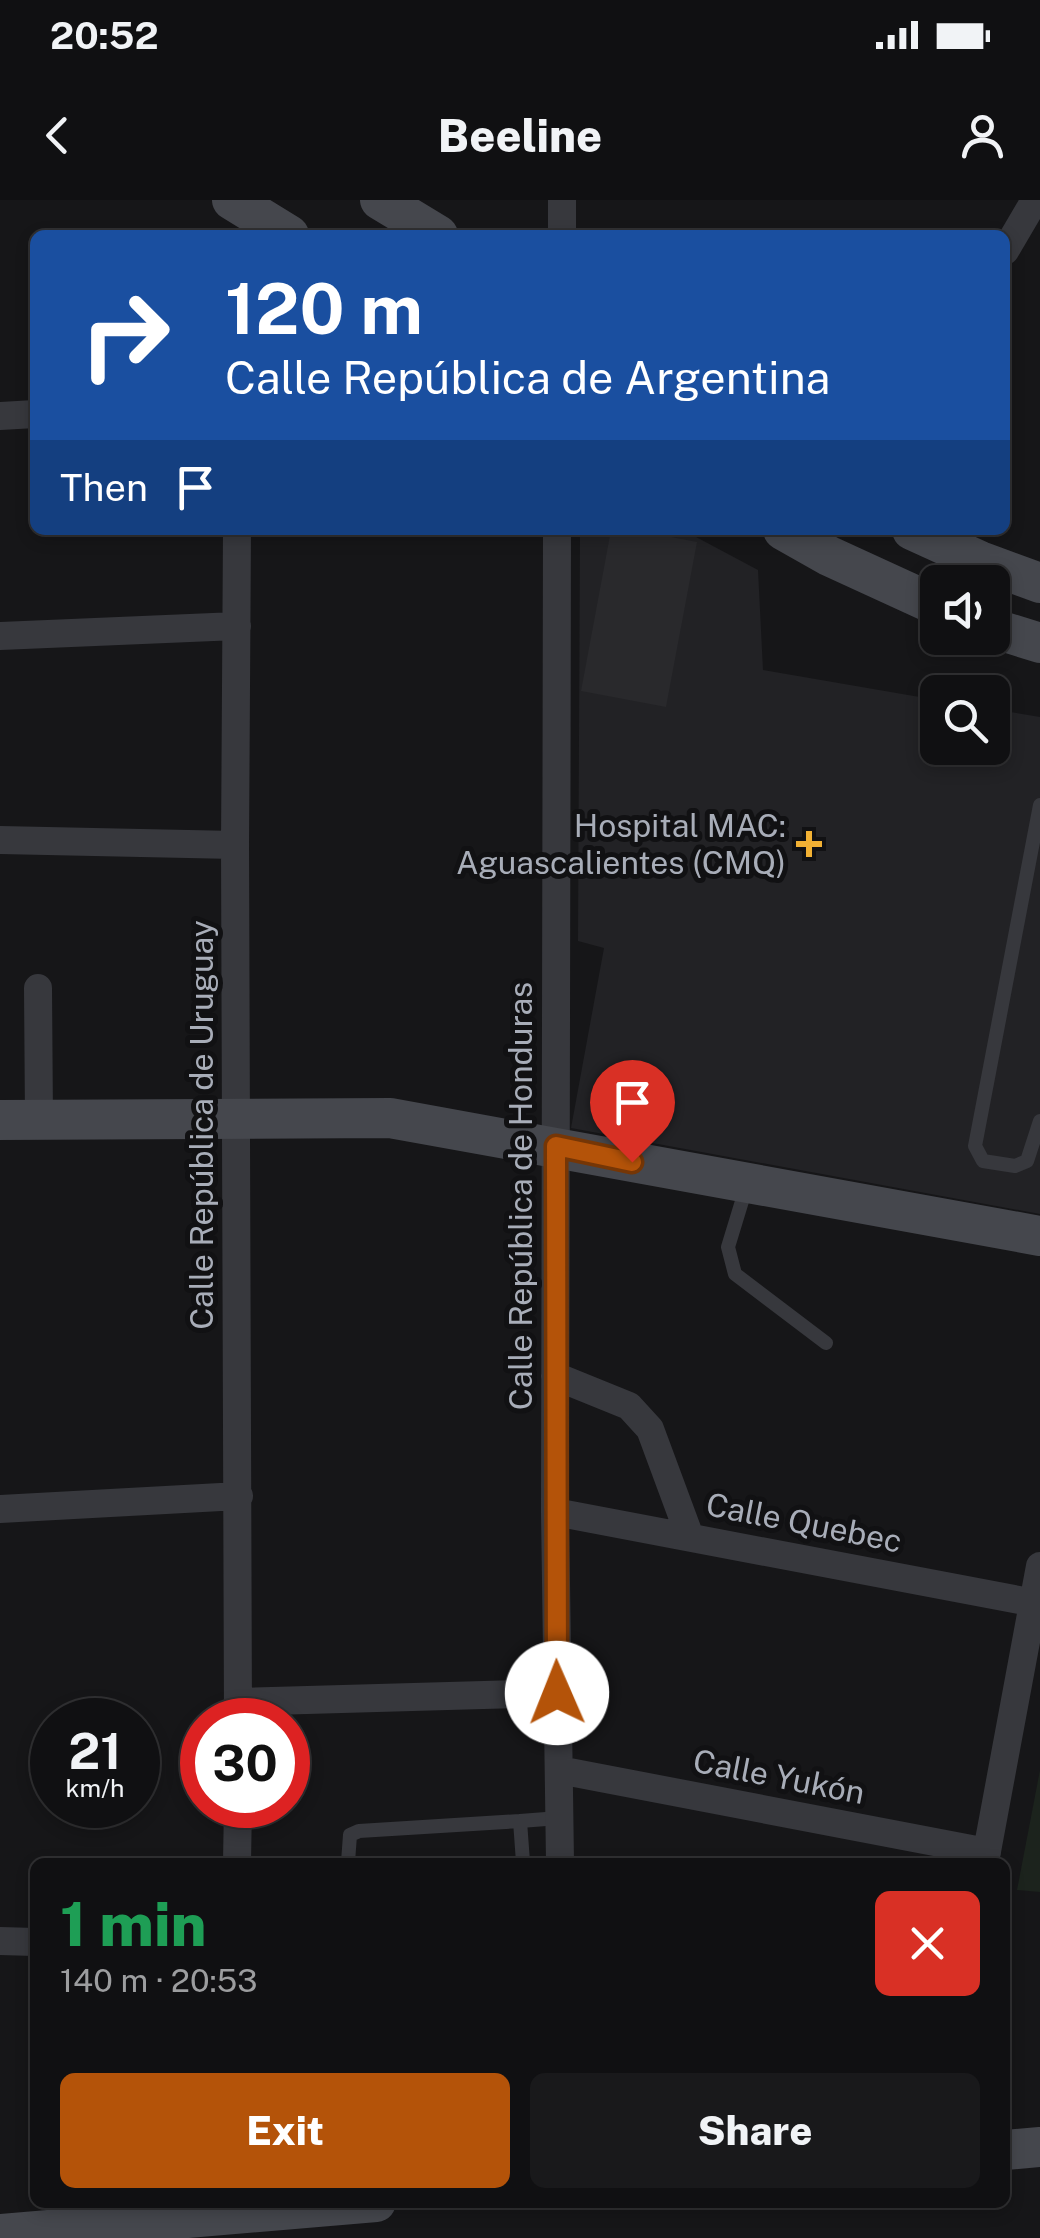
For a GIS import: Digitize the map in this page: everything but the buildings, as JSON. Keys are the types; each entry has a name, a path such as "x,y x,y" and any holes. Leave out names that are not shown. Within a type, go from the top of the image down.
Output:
{"street":[{"path":"380,200 430,230"},
{"path":"562,200 562,230"},
{"path":"1010,243 1035,200"},
{"path":"238,210 279,230"},
{"path":"0,416 30,414"},
{"name":"Calle República de Uruguay","path":"237,535 238,1698"},
{"name":"Calle República de Honduras","path":"557,535 554,1512 560,1858"},
{"path":"792,535 920,598"},
{"path":"923,535 1040,583"},
{"path":"0,636 236,626"},
{"path":"1010,634 1040,643"},
{"path":"0,840 235,845"},
{"path":"38,988 19,1120 390,1118 1040,1236"},
{"path":"555,1376 629,1406 650,1429 690,1537"},
{"path":"0,1509 238,1496"},
{"name":"Calle Quebec","path":"554,1512 1037,1603"},
{"path":"986,1857 1037,1603 1040,1566"},
{"path":"310,1707 557,1693"},
{"name":"Calle Yukón","path":"559,1770 986,1857"},
{"path":"237,1858 238,1828"},
{"path":"0,1941 30,1942"},
{"path":"1010,2150 1040,2147"},
{"path":"0,2234 321,2208"}],"lane":[{"path":"1040,806 975,1146 983,1161 1015,1166 1027,1161 1040,1122"},
{"path":"748,1184 728,1247 735,1274 826,1343"},
{"path":"348,1858 350,1835 359,1831 559,1818"},
{"path":"520,1821 523,1858"}],"shaded area":[{"name":"Hospital MAC: Aguascalientes (CMQ)","path":"580,535 692,535 758,570 763,670 920,697 920,765 1010,765 1010,712 1040,717 1040,1214 571,1128 604,948 578,941"},
{"path":"1040,1770 1040,1892 1017,1890"}],"place":[{"name":"Hospital MAC: Aguascalientes (CMQ)","path":"809,844"}],"route":[{"path":"557,1693 556,1146 632,1162"}]}
